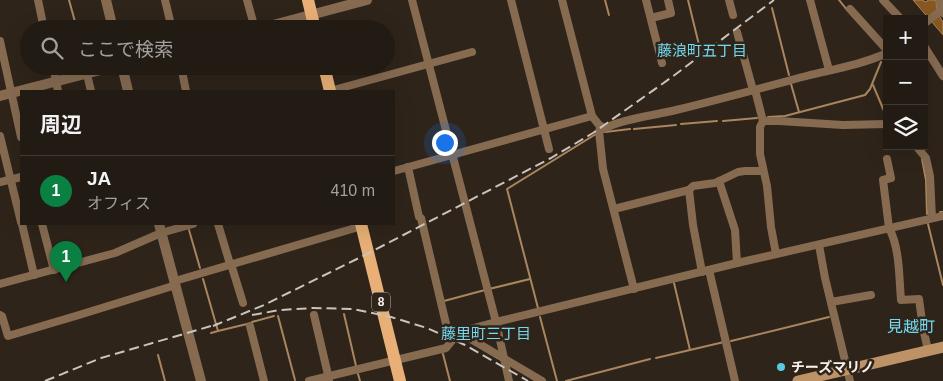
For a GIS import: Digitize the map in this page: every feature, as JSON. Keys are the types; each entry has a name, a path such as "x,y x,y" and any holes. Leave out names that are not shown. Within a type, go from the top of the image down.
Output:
{"main road":[{"path":"308,0 313,20"},
{"path":"326,75 330,90"},
{"name":"8","path":"362,225 400,381"},
{"path":"798,381 943,346"}],"street":[{"path":"38,0 42,20"},
{"path":"106,0 111,20"},
{"path":"165,0 170,20"},
{"path":"247,0 253,20"},
{"path":"290,20 367,0"},
{"path":"412,0 496,322 509,381"},
{"path":"511,0 549,149"},
{"path":"562,0 592,116 604,128"},
{"path":"646,0 662,63"},
{"path":"651,18 672,13 668,0"},
{"path":"729,0 733,15"},
{"path":"810,0 829,70"},
{"path":"883,0 897,15"},
{"path":"928,19 939,5"},
{"path":"850,9 883,47"},
{"path":"737,32 763,122 760,127 760,154 776,254"},
{"path":"0,41 20,131"},
{"path":"395,73 472,52"},
{"path":"928,52 943,76"},
{"path":"634,288 603,169 598,131 622,122 754,90 875,58 883,54"},
{"path":"31,90 57,86 77,75"},
{"path":"87,75 91,90"},
{"path":"124,75 128,90"},
{"path":"183,75 186,90"},
{"path":"334,90 388,75"},
{"path":"0,96 20,92"},
{"path":"395,171 592,116"},
{"path":"763,122 779,121 843,125 883,124"},
{"path":"0,137 20,215"},
{"path":"919,150 926,158 930,176 932,218"},
{"path":"887,159 891,178 883,180 889,228 893,235 896,252 901,300 920,299 923,328 928,350"},
{"path":"408,167 447,328 459,332 542,381"},
{"path":"614,209 689,190 693,186 715,183 745,170 763,171"},
{"path":"0,182 20,177"},
{"path":"719,181 735,230 738,263"},
{"path":"689,190 693,224 736,381"},
{"path":"310,381 329,379 446,348 459,332 496,322 738,263 943,216"},
{"path":"22,225 34,275"},
{"path":"42,225 54,270"},
{"path":"0,284 115,253 160,228 185,225"},
{"path":"218,225 243,303"},
{"path":"0,315 2,316 8,336 79,316 231,264 362,225"},
{"path":"160,228 201,381"},
{"path":"819,245 850,381"},
{"path":"831,302 870,295"},
{"path":"314,315 329,379"},
{"path":"250,326 264,381"}],"shaded area":[{"path":"913,0 923,0 925,2 936,0 937,12 943,22 943,35 928,15 926,15"}],"waterway":[{"path":"69,0 75,20"},
{"path":"605,0 609,15"},
{"path":"688,0 700,49"},
{"path":"839,0 847,10"},
{"path":"772,8 789,75"},
{"path":"768,117 785,116 865,95 870,89 881,62"},
{"path":"791,84 799,112"},
{"path":"873,85 883,109"},
{"path":"723,121 757,118"},
{"path":"681,124 717,121"},
{"path":"634,129 676,125"},
{"path":"605,132 630,129"},
{"path":"538,308 507,189 596,134"},
{"path":"922,159 926,180 927,214"},
{"path":"928,224 943,285"},
{"path":"189,230 200,268"},
{"path":"203,279 218,331 211,333"},
{"path":"489,289 530,279"},
{"path":"674,283 690,350"},
{"path":"444,301 485,290"},
{"path":"344,314 356,366"},
{"path":"252,322 274,316"},
{"path":"278,316 295,380"},
{"path":"540,317 557,381"},
{"path":"731,341 829,317"},
{"path":"218,331 247,324"},
{"path":"656,358 724,342"},
{"path":"443,354 450,381"},
{"path":"158,355 165,381"},
{"path":"566,381 650,359"},
{"path":"358,374 360,381"}],"railway":[{"path":"213,326 264,305 365,255 551,158 593,133 672,77 774,0"},
{"path":"252,315 280,310 313,308 353,309 391,317 427,328 465,345 528,381"},
{"path":"45,381 101,358 218,324"}],"place":[{"name":"JA","path":"66,282"},
{"name":"チーズマリノ","path":"781,367"}],"district":[{"name":"藤浪町五丁目","path":"702,50"},
{"name":"見越町","path":"911,326"},
{"name":"藤里町三丁目","path":"486,333"}]}
